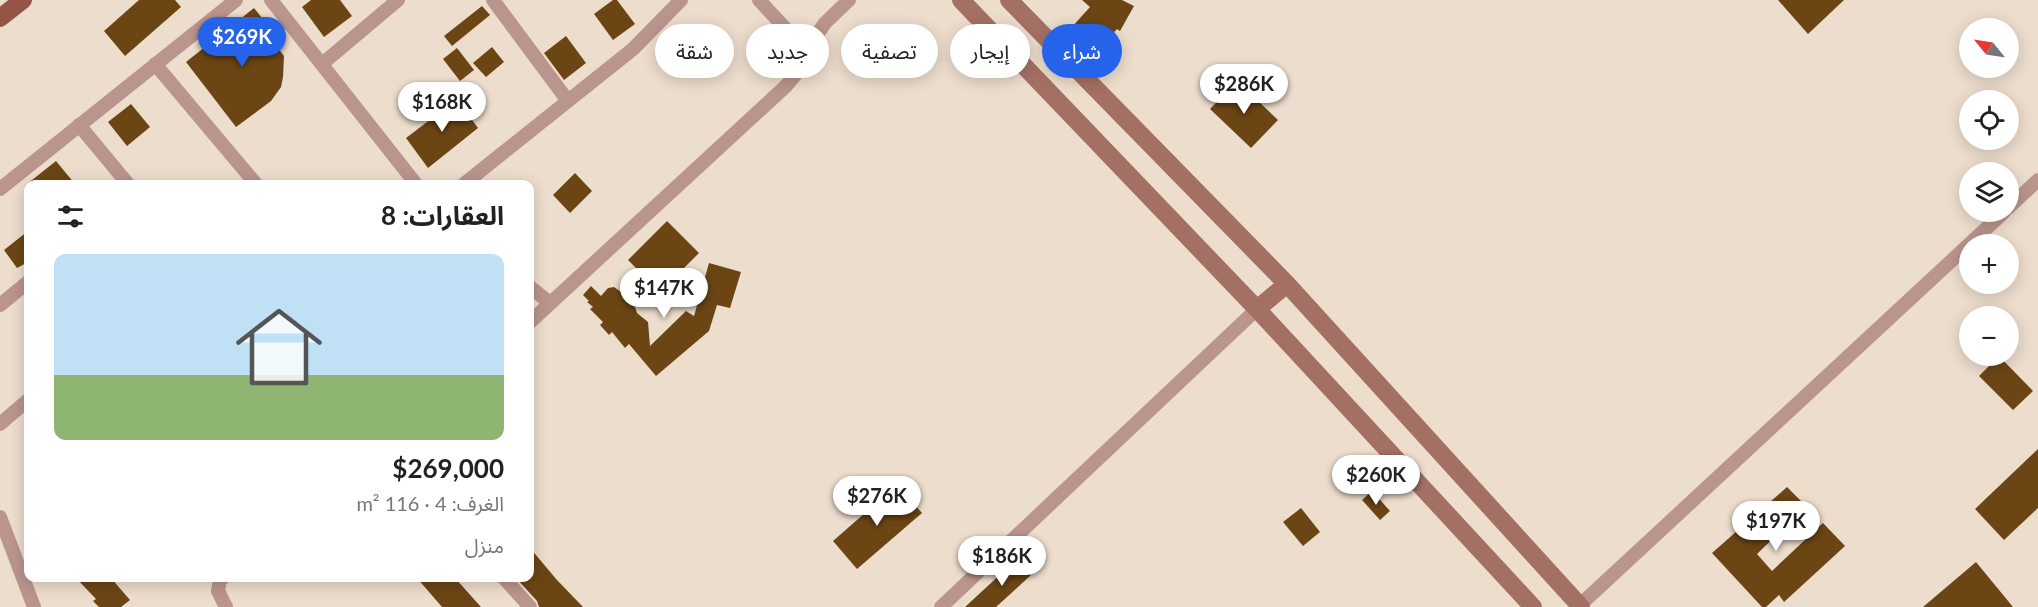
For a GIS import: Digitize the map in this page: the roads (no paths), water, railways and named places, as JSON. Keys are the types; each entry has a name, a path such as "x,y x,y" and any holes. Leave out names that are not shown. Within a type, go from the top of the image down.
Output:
{"main road":[{"path":"0,18 23,0"},
{"path":"961,0 1257,309 1533,607"},
{"path":"1009,0 1287,284 1580,606"},
{"path":"1257,309 1287,284"}],"street":[{"path":"0,189 236,0"},
{"path":"272,0 413,180"},
{"path":"322,64 398,0"},
{"path":"493,0 568,101"},
{"path":"469,180 633,49 681,0"},
{"path":"759,0 781,24"},
{"path":"824,24 849,0"},
{"path":"155,64 253,180"},
{"path":"534,318 793,78"},
{"path":"79,125 125,180"},
{"path":"2019,198 2038,180"},
{"path":"1580,606 1993,222"},
{"path":"0,305 24,285"},
{"path":"534,289 550,303"},
{"path":"940,607 1257,309"},
{"path":"0,424 24,403"},
{"path":"0,517 24,573"},
{"path":"28,582 34,607"},
{"path":"221,582 218,591 226,607"},
{"path":"508,582 530,607"}]}
